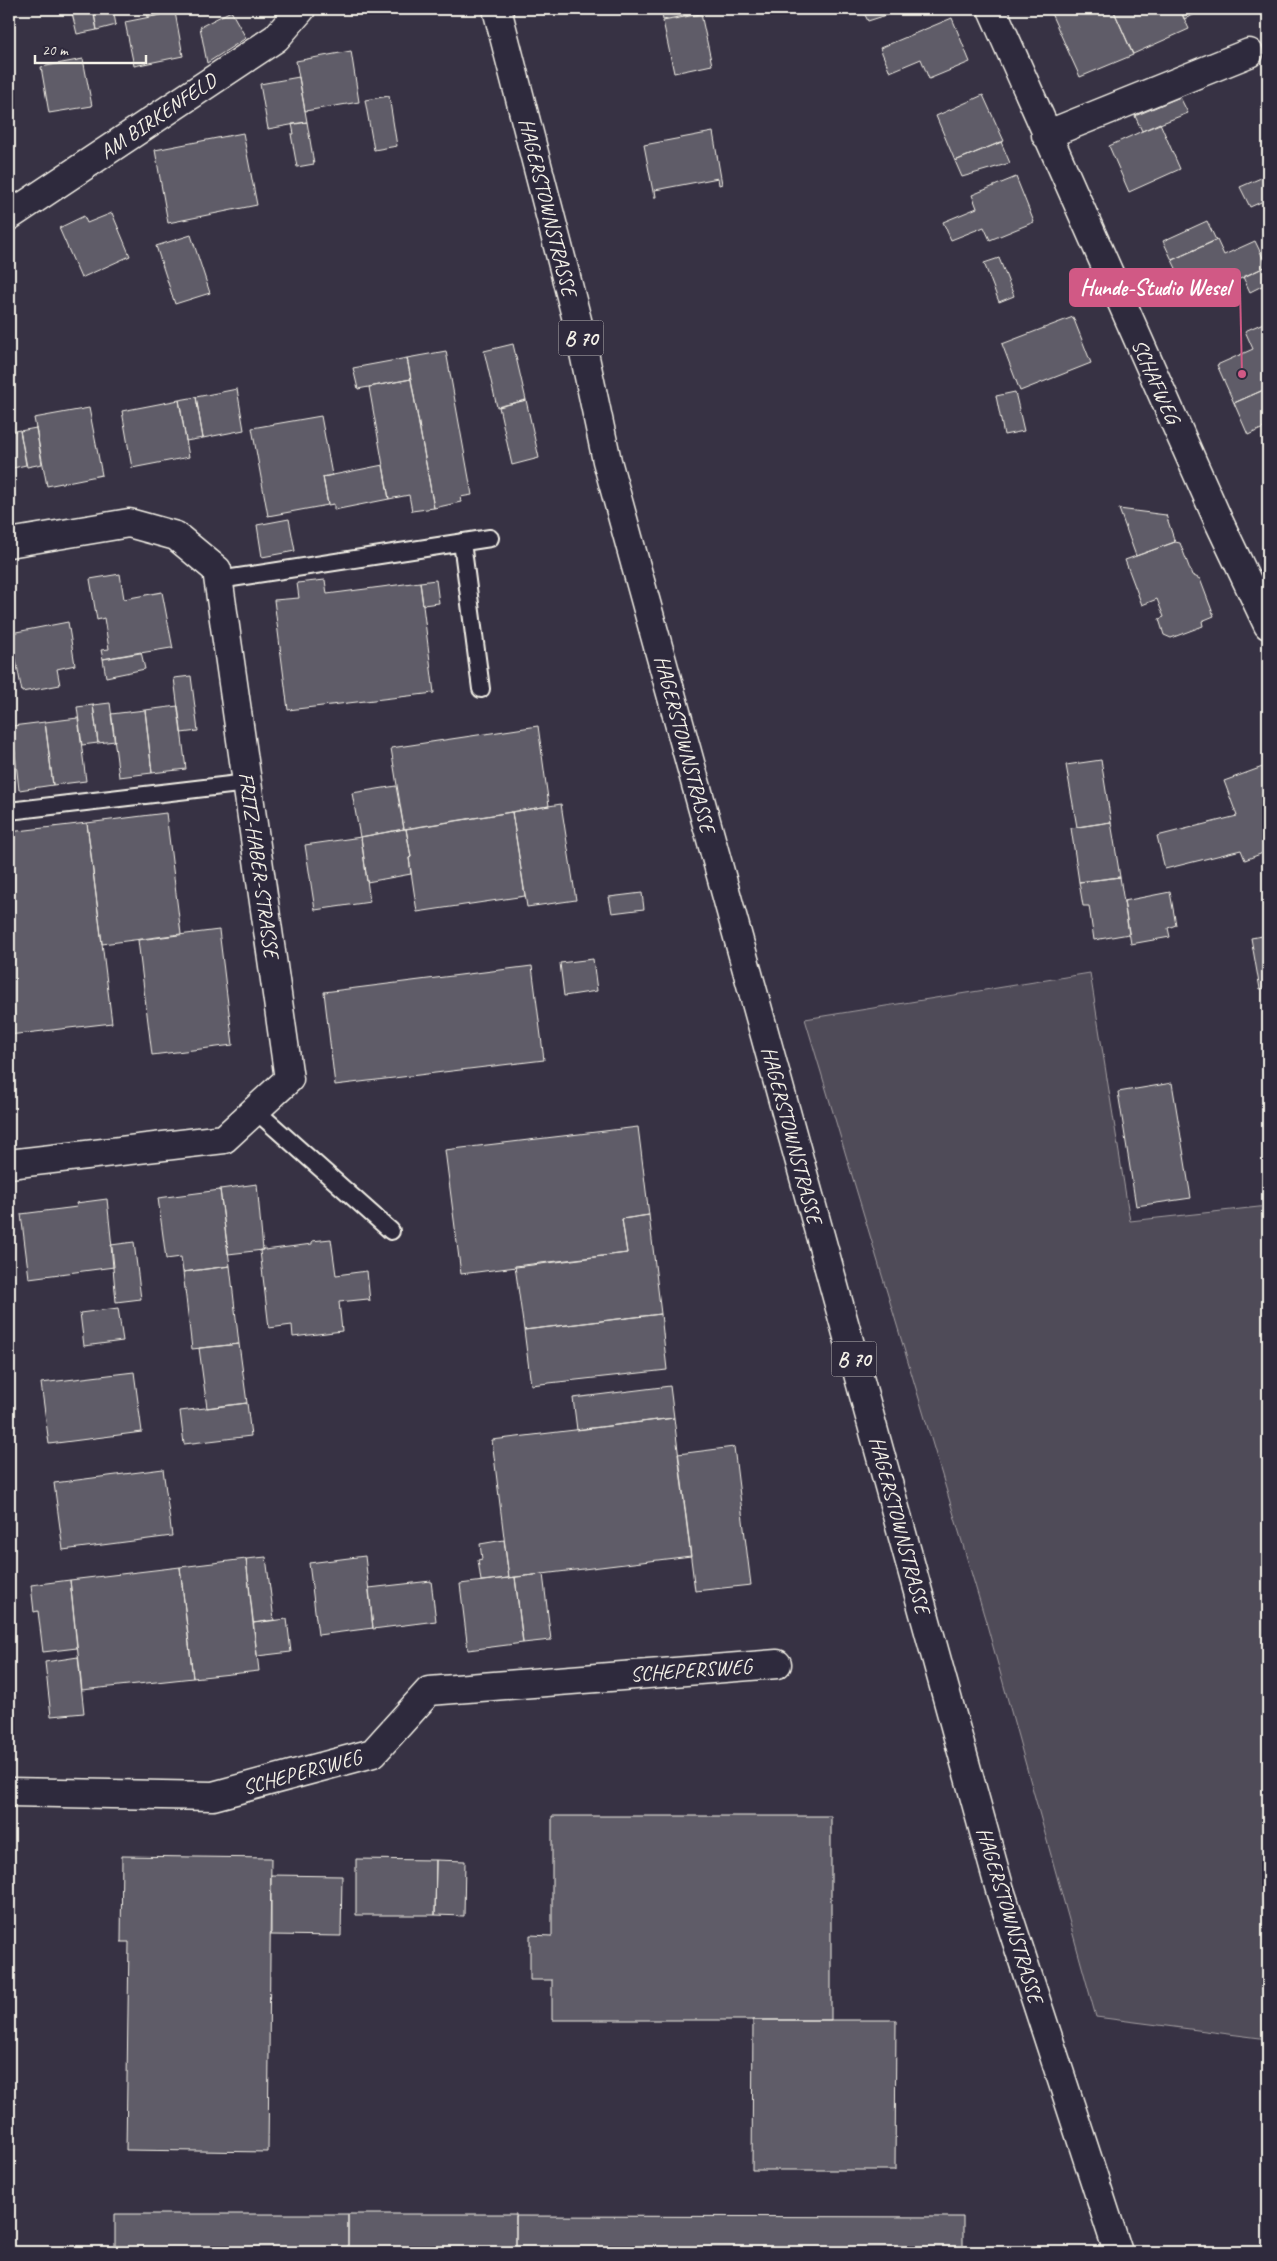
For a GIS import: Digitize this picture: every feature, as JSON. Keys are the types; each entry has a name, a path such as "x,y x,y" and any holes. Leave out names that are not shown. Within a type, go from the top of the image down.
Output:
{"street":[{"name":"AM BIRKENFELD","path":"9,216 276,38 301,9"},
{"name":"HAGERSTOWNSTRASSE","path":"497,9 577,320 607,461 1000,1890 1118,2252"},
{"name":"SCHAFWEG","path":"992,9 1046,135 1208,497 1268,625"},
{"path":"1046,135 1249,54"},
{"name":"FRITZ-HABER-STRASSE","path":"9,543 130,523 176,536 217,570 289,1079 224,1139 9,1164"},
{"name":"SCHEPERSWEG","path":"9,1792 213,1796 373,1753 429,1691 777,1664"}],"lane":[{"path":"219,580 490,538"},
{"path":"462,542 481,689"},
{"path":"9,811 247,782"},
{"path":"255,1110 392,1231"}],"path":[{"path":"9,10 13,9"}],"shaded area":[{"path":"1090,973 1130,1221 1268,1206 1268,2039 1096,2017 987,1625 805,1019"}],"building":[{"path":"71,9 93,9 97,30 77,34"},
{"path":"93,9 113,9 116,25 97,30"},
{"path":"146,9 174,9 175,12 148,17"},
{"path":"661,9 704,9 704,12 663,20"},
{"path":"862,9 902,9 902,10 868,21"},
{"path":"1049,9 1113,9 1133,55 1080,77"},
{"path":"1113,9 1180,9 1189,29 1133,54"},
{"path":"1180,9 1198,9 1200,12 1184,19"},
{"path":"231,11 246,38 207,63 200,27"},
{"path":"175,12 183,56 134,66 125,22"},
{"path":"701,14 712,65 674,73 663,21"},
{"path":"952,18 970,62 929,79 921,59 890,72 880,48"},
{"path":"351,51 359,102 305,111 296,61"},
{"path":"83,59 92,106 49,113 41,67"},
{"path":"299,77 307,122 268,129 260,84"},
{"path":"983,95 1004,141 955,161 936,116"},
{"path":"389,96 397,146 374,150 365,100"},
{"path":"1180,97 1188,113 1142,131 1135,116"},
{"path":"307,122 314,164 297,167 291,134 294,134 292,124"},
{"path":"1160,123 1180,169 1129,192 1109,146"},
{"path":"713,132 722,184 719,185 718,178 655,190 656,197 654,197 644,145"},
{"path":"243,133 257,205 168,223 155,150"},
{"path":"1001,142 1010,163 962,177 955,161"},
{"path":"1268,175 1268,199 1250,207 1240,187"},
{"path":"1016,177 1034,222 990,240 984,227 951,240 943,222 977,208 972,195"},
{"path":"112,213 130,256 81,278 59,228 84,216 87,223"},
{"path":"1207,221 1216,240 1172,260 1163,241"},
{"path":"191,235 210,293 175,304 156,246"},
{"path":"1217,240 1224,255 1255,241 1267,266 1192,302 1172,260"},
{"path":"999,258 1014,296 999,302 984,263"},
{"path":"1268,262 1268,283 1250,292 1243,277 1267,266"},
{"path":"1073,317 1091,363 1020,391 1002,344"},
{"path":"1268,321 1268,388 1234,403 1217,365 1253,349 1245,331"},
{"path":"513,344 526,400 497,407 484,351"},
{"path":"446,351 472,495 460,497 461,502 434,508 407,358"},
{"path":"407,358 411,379 358,389 353,368"},
{"path":"411,379 434,508 412,511 409,495 389,499 369,387"},
{"path":"1268,388 1268,426 1248,435 1234,403"},
{"path":"237,389 244,430 203,438 196,397"},
{"path":"1015,392 1024,431 1004,435 996,396"},
{"path":"196,397 203,438 186,441 179,400"},
{"path":"179,400 189,457 132,468 122,411"},
{"path":"526,400 539,458 512,465 499,407"},
{"path":"89,408 102,475 47,486 34,418"},
{"path":"321,416 332,475 323,477 328,505 268,516 252,428"},
{"path":"36,428 42,464 27,467 20,431"},
{"path":"20,430 26,465 9,469 9,432"},
{"path":"383,465 389,499 334,510 334,504 328,505 323,477"},
{"path":"1119,509 1166,515 1175,542 1136,556"},
{"path":"289,519 295,551 262,557 257,525"},
{"path":"1175,542 1180,543 1192,575 1200,579 1214,616 1202,621 1203,626 1171,638 1164,635 1159,619 1164,617 1157,599 1142,605 1125,560"},
{"path":"120,574 124,599 162,592 173,649 103,659 101,650 109,649 104,618 97,620 90,579"},
{"path":"325,580 327,594 420,582 434,693 288,710 274,600 299,598 297,583"},
{"path":"436,580 439,603 423,605 420,582"},
{"path":"68,622 75,665 57,669 60,685 22,692 11,633"},
{"path":"141,652 145,669 106,677 103,659"},
{"path":"191,676 198,731 181,733 174,678"},
{"path":"110,703 115,741 98,743 93,705"},
{"path":"93,705 98,743 82,745 77,707"},
{"path":"178,706 186,769 152,773 145,710"},
{"path":"145,710 152,773 119,777 111,714"},
{"path":"9,716 15,754 9,755"},
{"path":"78,718 86,781 53,785 45,722"},
{"path":"45,722 53,785 19,790 12,726"},
{"path":"538,726 549,806 404,829 391,748"},
{"path":"1101,760 1111,822 1077,827 1066,765"},
{"path":"1268,765 1268,851 1245,860 1241,850 1165,869 1157,836 1237,816 1224,781"},
{"path":"396,786 404,829 360,837 352,793"},
{"path":"561,804 576,900 527,907 512,812"},
{"path":"512,812 525,896 417,912 406,829"},
{"path":"166,813 181,934 102,944 87,823"},
{"path":"1111,822 1120,877 1079,882 1071,828"},
{"path":"87,823 112,1023 9,1035 9,832"},
{"path":"406,829 411,857 409,858 411,874 367,882 361,837"},
{"path":"361,837 370,902 315,910 305,845"},
{"path":"1120,877 1129,934 1094,940 1089,906 1083,906 1079,882"},
{"path":"1170,892 1176,925 1168,928 1170,937 1131,944 1124,901"},
{"path":"642,893 644,909 612,913 609,897"},
{"path":"219,930 233,1045 152,1055 138,940"},
{"path":"1268,935 1268,988 1260,989 1251,938"},
{"path":"593,959 597,991 564,996 560,963"},
{"path":"532,966 544,1060 335,1085 324,992"},
{"path":"1264,1010 1268,1010 1268,1037"},
{"path":"1172,1083 1191,1198 1136,1206 1118,1092"},
{"path":"638,1127 649,1215 622,1219 627,1253 461,1274 445,1150"},
{"path":"257,1184 263,1250 228,1254 220,1189"},
{"path":"220,1190 230,1266 183,1272 181,1257 166,1259 158,1198"},
{"path":"107,1199 114,1267 29,1278 21,1214 77,1207 76,1203"},
{"path":"649,1215 661,1314 524,1330 515,1266 627,1253 622,1219"},
{"path":"331,1239 336,1275 367,1271 370,1302 368,1299 339,1302 342,1331 293,1337 292,1325 269,1328 260,1251 265,1248 265,1250 312,1244 312,1241"},
{"path":"134,1242 141,1299 116,1302 111,1245"},
{"path":"230,1266 239,1344 192,1349 183,1272"},
{"path":"118,1308 123,1341 84,1346 80,1313"},
{"path":"661,1314 667,1370 531,1385 524,1330"},
{"path":"239,1344 247,1403 207,1408 199,1348"},
{"path":"134,1372 142,1432 49,1444 41,1383"},
{"path":"670,1386 674,1418 577,1430 573,1398"},
{"path":"247,1403 251,1436 184,1444 180,1411"},
{"path":"674,1418 691,1556 509,1578 492,1440"},
{"path":"734,1447 751,1585 695,1591 678,1454"},
{"path":"163,1469 172,1536 63,1550 54,1483"},
{"path":"504,1540 509,1578 481,1581 478,1560 482,1559 480,1544"},
{"path":"365,1556 373,1628 318,1635 309,1563"},
{"path":"266,1557 274,1620 253,1623 246,1559"},
{"path":"246,1559 259,1671 193,1678 180,1567"},
{"path":"180,1567 193,1678 82,1690 70,1580"},
{"path":"543,1574 551,1640 523,1643 515,1577"},
{"path":"515,1577 523,1643 468,1650 460,1584"},
{"path":"70,1580 77,1648 43,1652 38,1611 34,1612 31,1585"},
{"path":"431,1581 436,1621 373,1629 369,1588"},
{"path":"287,1619 291,1652 257,1656 253,1623"},
{"path":"78,1657 84,1713 51,1716 45,1662"},
{"path":"552,1816 831,1816 831,2020 552,2020 552,1980 530,1980 530,1935 552,1936"},
{"path":"122,1856 271,1858 268,2152 126,2150 129,1942 121,1942"},
{"path":"356,1859 436,1860 435,1915 356,1915"},
{"path":"436,1860 465,1861 464,1916 435,1915"},
{"path":"271,1875 342,1876 341,1936 271,1935"},
{"path":"753,2020 896,2020 895,2170 752,2170"},
{"path":"115,2214 348,2214 348,2252 115,2252"},
{"path":"348,2214 516,2214 516,2252 348,2252"},
{"path":"516,2216 963,2217 963,2252 516,2252"}],"place":[{"name":"Hunde-Studio Wesel","path":"1242,374"}]}
